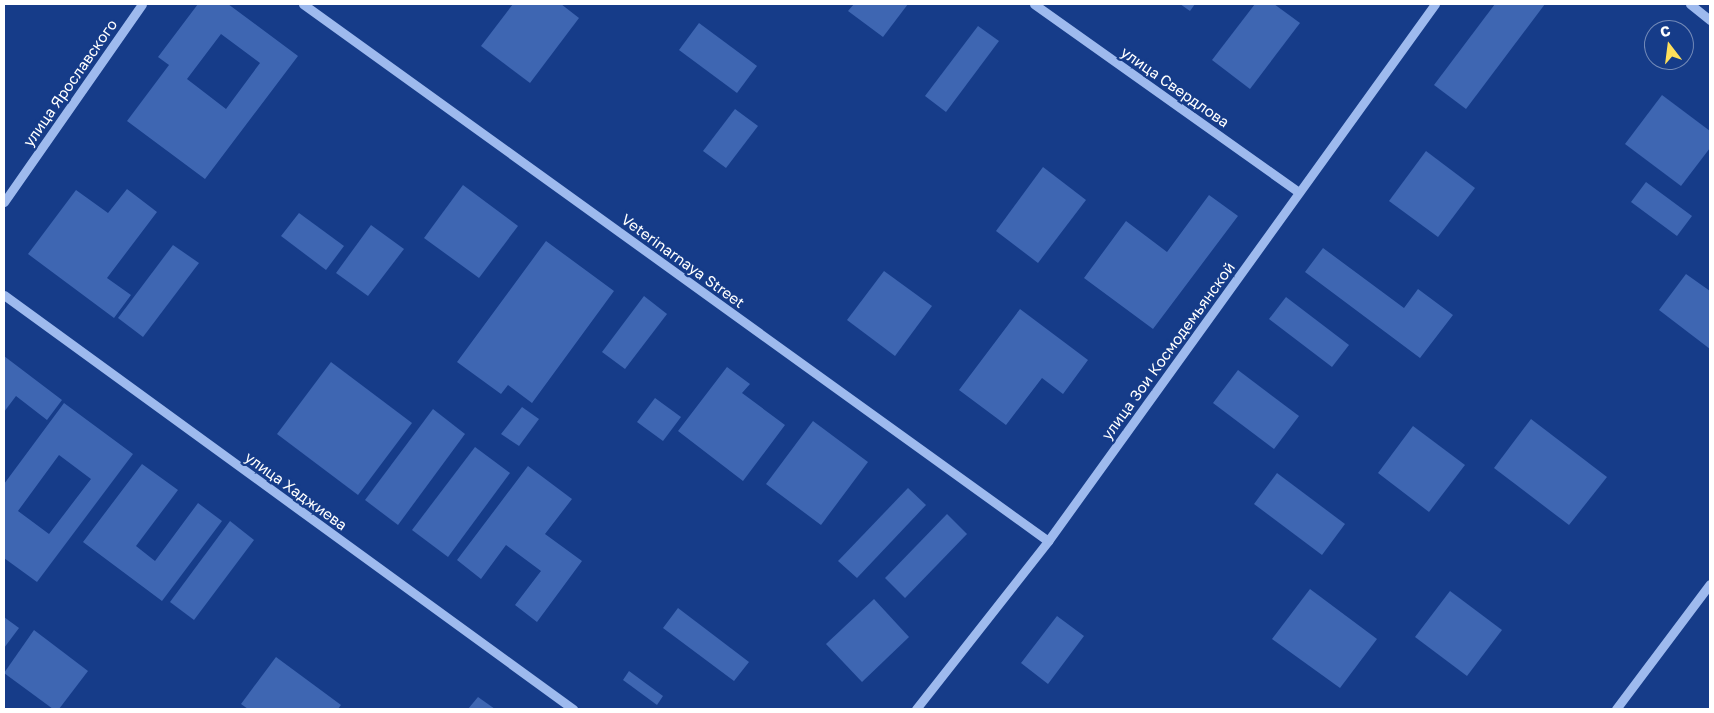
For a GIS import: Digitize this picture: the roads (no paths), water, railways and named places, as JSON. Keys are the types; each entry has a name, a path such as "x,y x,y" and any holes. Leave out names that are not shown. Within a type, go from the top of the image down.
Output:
{"street":[{"name":"улица Ярославского","path":"4,202 142,4"},
{"name":"Veterinarnaya Street","path":"303,4 1048,541"},
{"name":"улица Свердлова","path":"1034,4 1299,192"},
{"name":"улица Зои Космодемьянской","path":"916,709 1048,541 1435,4"},
{"path":"1690,4 1710,20"},
{"name":"улица Хаджиева","path":"4,295 573,709"},
{"path":"1616,709 1710,584"}]}
